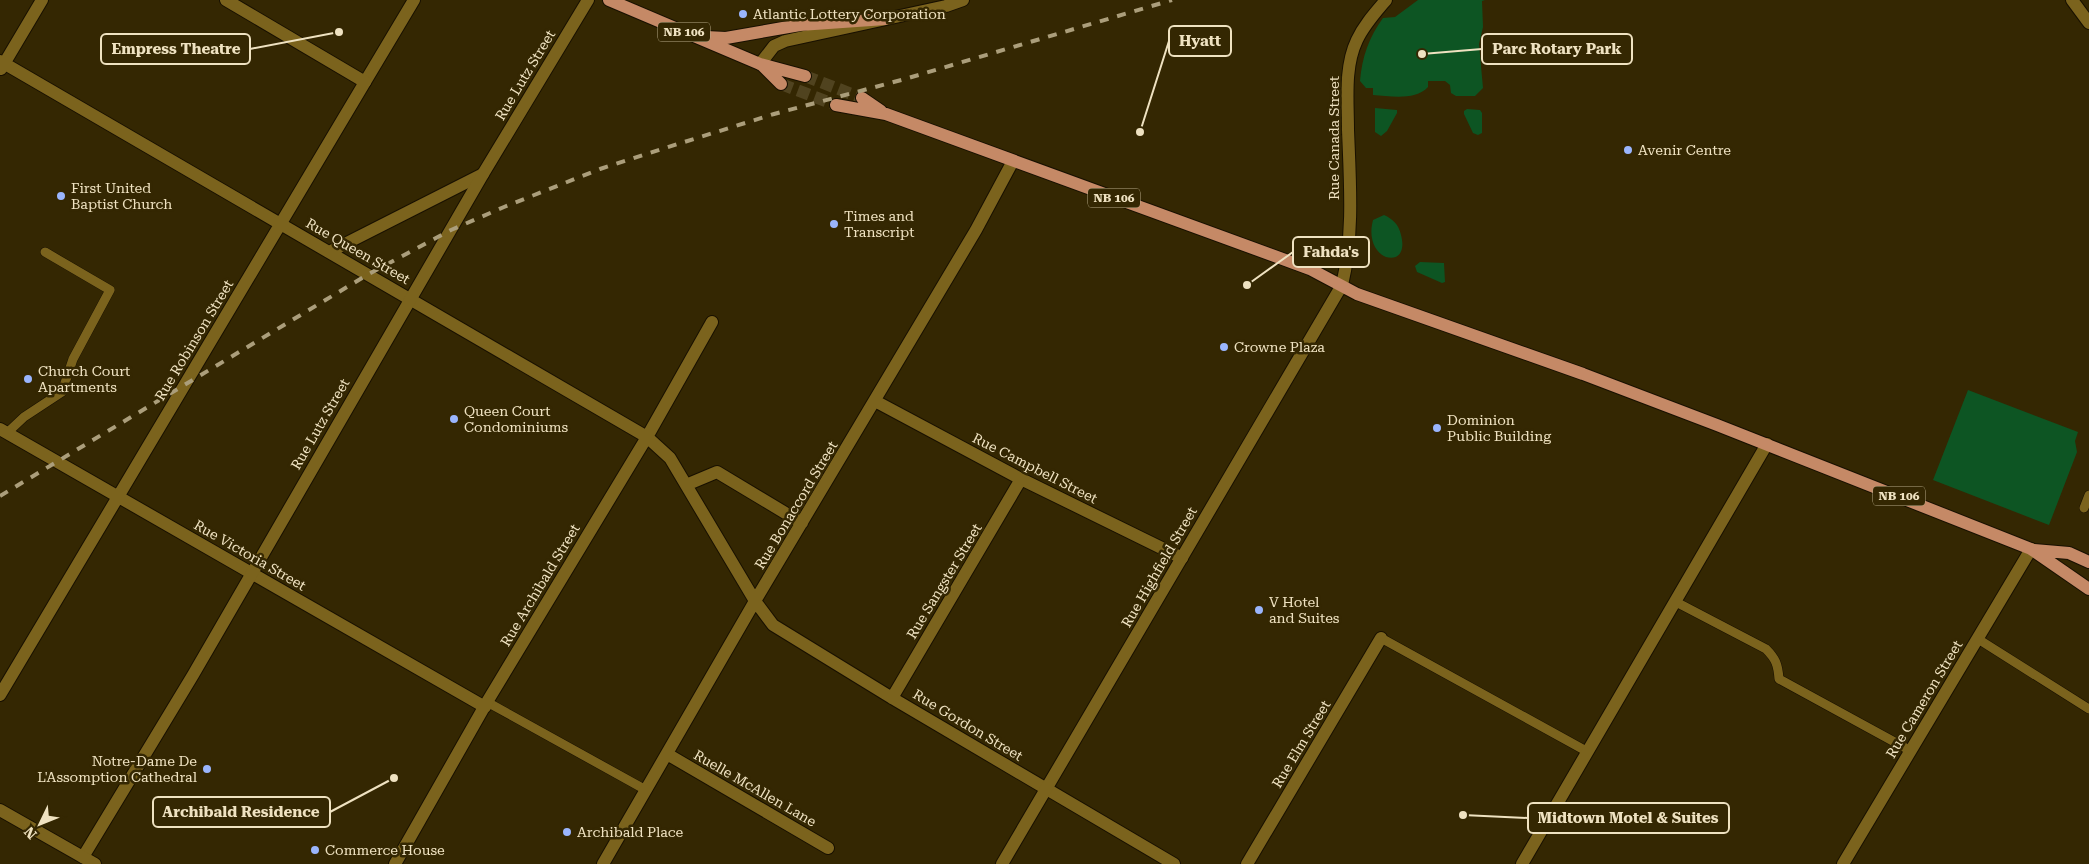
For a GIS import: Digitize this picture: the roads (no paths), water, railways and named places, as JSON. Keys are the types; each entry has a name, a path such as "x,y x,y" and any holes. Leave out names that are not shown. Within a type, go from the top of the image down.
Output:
{"main road":[{"name":"NB 106","path":"609,0 760,64 805,76"},
{"path":"689,34 726,38 800,25 885,20"},
{"name":"NB 106","path":"760,64 781,84"},
{"name":"NB 106","path":"862,98 886,114"},
{"name":"NB 106","path":"836,106 886,114 1310,268 1357,294 1583,374 1768,444 2031,549 2089,589"},
{"name":"NB 106","path":"2031,549 2069,553 2089,562"}],"street":[{"path":"1,65 42,0"},
{"name":"Rue Robinson Street","path":"0,695 414,0"},
{"name":"Rue Lutz Street","path":"81,860 193,675 250,573 483,174 588,0"},
{"path":"760,64 774,46 785,41 885,20 964,0"},
{"name":"Rue Canada Street","path":"1342,285 1348,259 1350,194 1348,91 1350,59 1357,40 1368,20 1386,0"},
{"path":"2072,0 2089,23"},
{"path":"234,2 365,82"},
{"name":"Rue Queen Street","path":"1,65 280,223 647,437 670,458 755,602"},
{"name":"Rue Bonaccord Street","path":"603,864 755,602 976,230 1013,161"},
{"path":"329,252 483,174"},
{"name":"Rue Highfield Street","path":"1002,864 1342,285"},
{"name":"Rue Archibald Street","path":"395,864 486,705 647,437 712,322"},
{"name":"Rue Campbell Street","path":"876,401 1021,479 1182,558"},
{"name":"Rue Victoria Street","path":"3,431 56,463 486,705"},
{"path":"1522,864 1768,444"},
{"path":"686,485 717,472 802,523"},
{"name":"Rue Sangster Street","path":"892,698 1021,479"},
{"name":"Rue Cameron Street","path":"1843,864 2031,549"},
{"name":"Rue Gordon Street","path":"755,602 773,625 892,698 1174,864"},
{"name":"Rue Elm Street","path":"1247,864 1381,638"},
{"name":"Ruelle McAllen Lane","path":"667,754 828,848"},
{"path":"0,810 81,860 95,864"}],"lane":[{"path":"3,431 62,392 73,359 110,290 45,252"},
{"path":"2084,508 2089,495"},
{"path":"1676,602 1766,648 1778,665 1779,680 1911,751"},
{"path":"1381,638 1588,752"},
{"path":"1978,639 2089,709"},
{"path":"486,705 646,790"}],"tunnel":[{"path":"805,76 862,98"},
{"path":"781,84 836,105"}],"railway":[{"path":"0,496 367,275 451,230 504,207 600,169 774,114 905,79 1172,0"}],"place":[{"name":"Atlantic Lottery Corporation","path":"743,14"},
{"name":"Empress Theatre","path":"339,32"},
{"name":"Parc Rotary Park","path":"1422,54"},
{"name":"Hyatt","path":"1140,132"},
{"name":"Avenir Centre","path":"1628,150"},
{"name":"First United Baptist Church","path":"61,196"},
{"name":"Times and Transcript","path":"834,224"},
{"name":"Fahda's","path":"1247,285"},
{"name":"Crowne Plaza","path":"1224,347"},
{"name":"Church Court Apartments","path":"28,379"},
{"name":"Queen Court Condominiums","path":"454,419"},
{"name":"Dominion Public Building","path":"1437,428"},
{"name":"V Hotel and Suites","path":"1259,610"},
{"name":"Notre-Dame De L'Assomption Cathedral","path":"207,769"},
{"name":"Archibald Residence","path":"394,778"},
{"name":"Midtown Motel & Suites","path":"1463,815"},
{"name":"Archibald Place","path":"567,832"},
{"name":"Commerce House","path":"315,850"}]}
